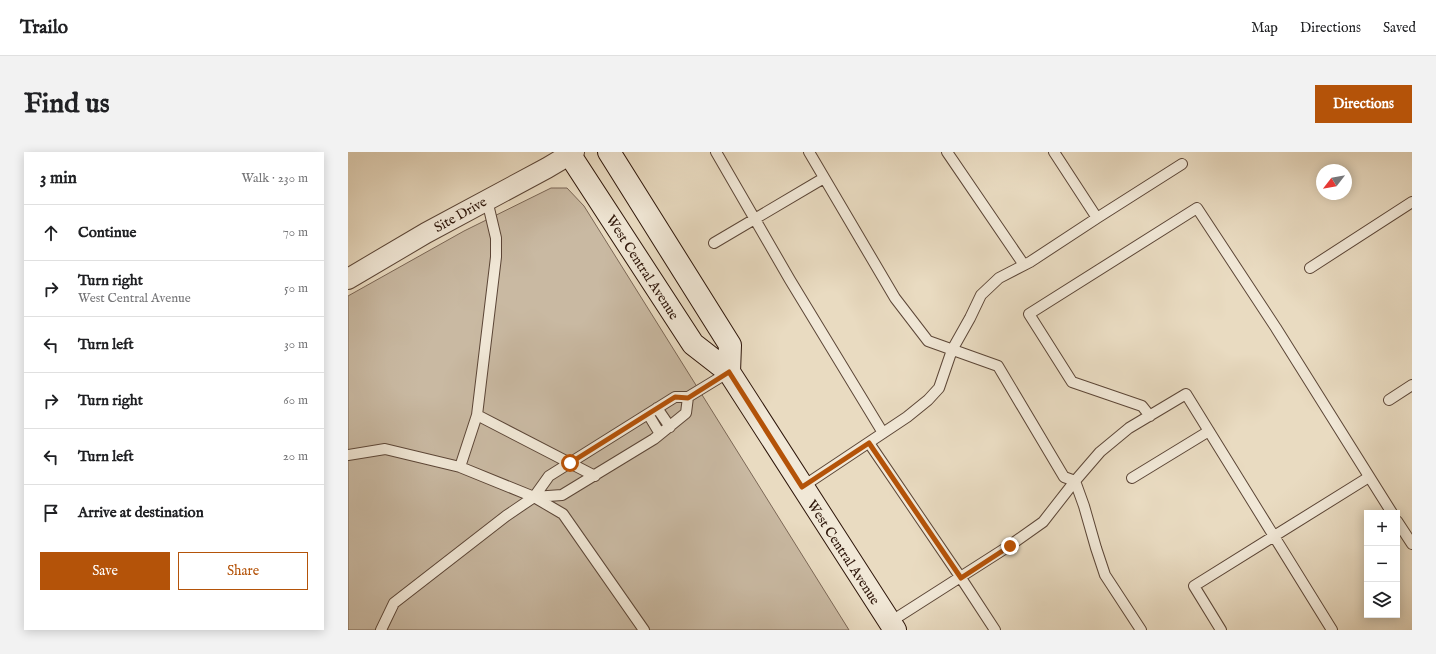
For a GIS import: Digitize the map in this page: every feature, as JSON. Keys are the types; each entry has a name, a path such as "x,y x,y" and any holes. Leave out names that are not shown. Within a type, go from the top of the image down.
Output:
{"main road":[{"path":"609,152 730,345 729,372"},
{"name":"West Central Avenue","path":"570,153 693,344 729,372 893,626"}],"street":[{"name":"Site Drive","path":"348,279 487,200 548,168 570,153"}],"lane":[{"path":"716,152 883,433"},
{"path":"810,152 895,298 928,341 998,366 1064,477 1075,481"},
{"path":"947,152 1024,265"},
{"path":"1054,152 1097,218"},
{"path":"802,487 907,417 928,400 939,388 952,350 981,295 999,278 1024,265 1182,164"},
{"path":"714,244 824,178"},
{"path":"460,466 477,415 496,257 496,238 487,200"},
{"path":"1310,268 1412,202"},
{"path":"1150,416 1142,406 1072,382 1029,314 1197,208 1276,328 1390,510"},
{"path":"381,630 394,604 506,516 534,497 549,476 675,397 688,398 729,372"},
{"path":"1389,400 1412,385"},
{"path":"893,626 1043,522 1100,452 1129,428 1186,394 1332,630"},
{"path":"534,497 562,495 595,476 670,427 686,413 688,398"},
{"path":"657,408 670,427"},
{"path":"648,414 660,434"},
{"path":"477,415 595,476"},
{"path":"1132,478 1209,431"},
{"path":"869,443 995,630"},
{"path":"348,455 385,449 460,466 534,497 563,514 644,630"},
{"path":"1221,630 1194,586 1369,477"},
{"path":"1075,481 1105,574 1141,630"},
{"path":"1400,526 1412,544"}],"shaded area":[{"path":"551,188 567,188 584,206 849,630 348,630 348,296 464,231"}],"route":[{"path":"570,463 675,397 688,398 729,372 802,487 869,443 961,578 1010,546"}]}
